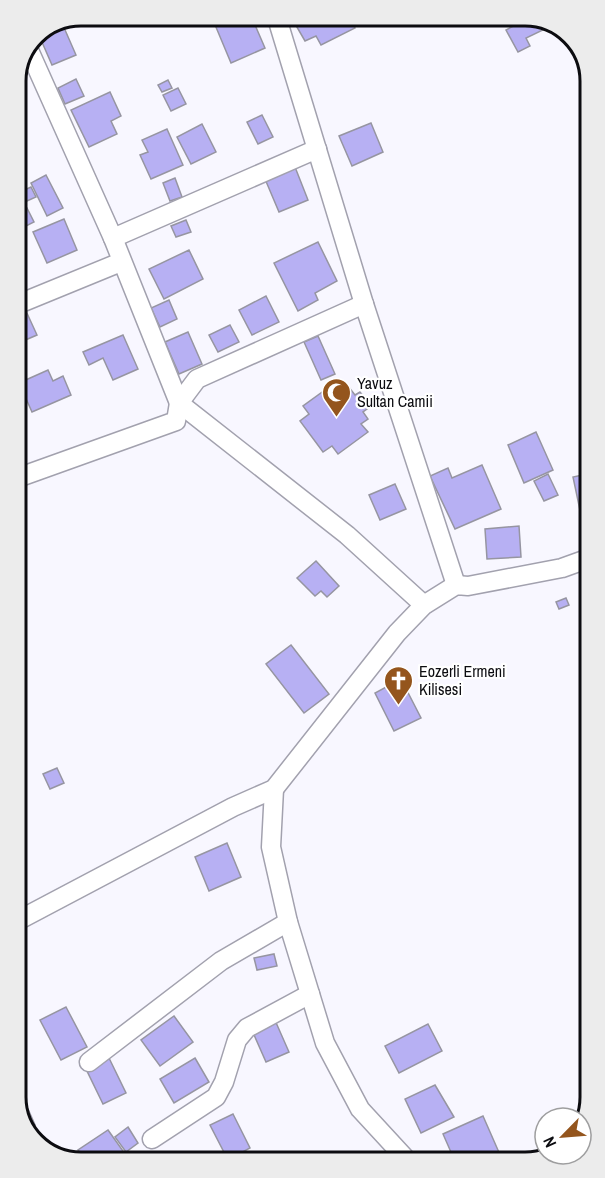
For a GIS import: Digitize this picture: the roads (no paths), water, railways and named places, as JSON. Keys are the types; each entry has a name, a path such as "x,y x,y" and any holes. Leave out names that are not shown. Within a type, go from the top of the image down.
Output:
{"street":[{"path":"279,26 364,304 456,585"},
{"path":"32,56 113,238 179,403 347,535 424,605"},
{"path":"113,238 317,149"},
{"path":"26,301 121,262"},
{"path":"26,475 176,421 179,403 197,379 364,304"},
{"path":"26,916 233,807 274,789 397,633 424,605 456,585 480,584 580,561"},
{"path":"274,789 272,847 288,922 325,1043 360,1109 400,1152"},
{"path":"89,1062 221,961 288,922"},
{"path":"152,1139 216,1097 224,1082 237,1040 247,1028 310,994"}],"place":[{"name":"Yavuz Sultan Camii","path":"336,418"},
{"name":"Eozerli Ermeni Kilisesi","path":"398,706"}]}
